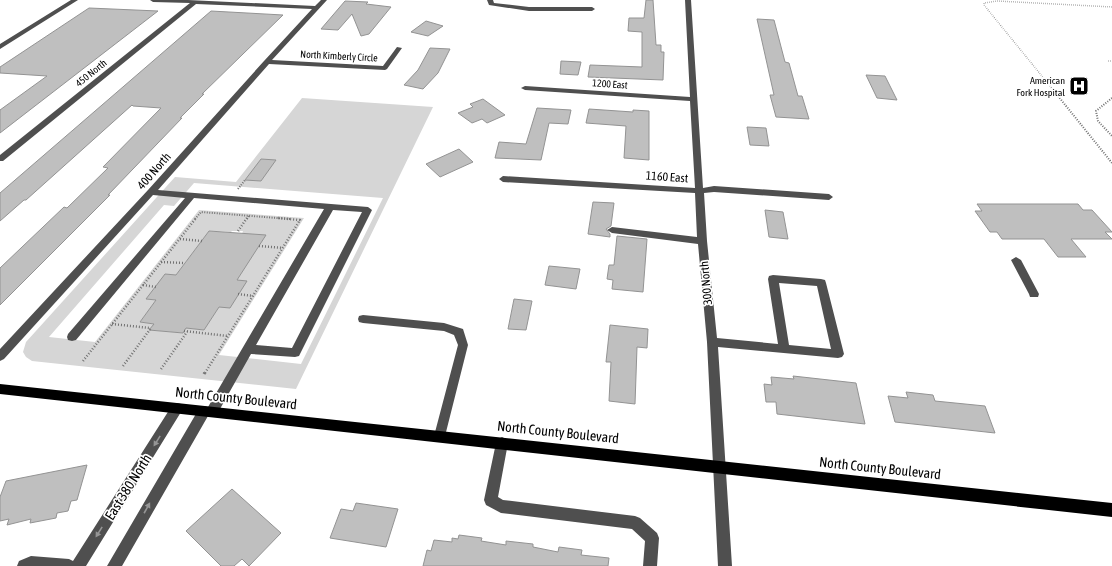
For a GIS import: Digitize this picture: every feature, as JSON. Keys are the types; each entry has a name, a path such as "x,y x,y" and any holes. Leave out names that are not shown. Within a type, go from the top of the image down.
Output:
{"main road":[{"name":"North County Boulevard","path":"0,388 1112,510"}],"street":[{"path":"0,47 75,0"},
{"path":"153,0 317,8"},
{"name":"400 North","path":"0,356 151,192 266,62 324,0"},
{"path":"490,0 491,4 502,7 592,9"},
{"name":"300 North","path":"688,0 702,241 712,342 725,566"},
{"name":"450 North","path":"0,159 195,2"},
{"name":"North Kimberly Circle","path":"266,62 385,68 399,48"},
{"name":"1200 East","path":"524,88 694,99"},
{"name":"1160 East","path":"502,179 588,183 699,191 714,189 829,197"},
{"path":"151,192 368,210 295,353 248,349"},
{"path":"72,337 192,195"},
{"name":"East 380 North","path":"114,566 208,411 248,349 330,207"},
{"path":"612,230 702,241"},
{"path":"1016,260 1034,294"},
{"path":"712,342 838,354 821,283 773,279 784,348"},
{"path":"363,319 444,327 459,332 463,344 440,436"},
{"name":"East 380 North","path":"78,566 178,408"},
{"path":"502,442 491,500 501,506 635,523 652,538 650,566"},
{"path":"24,566 30,563 69,566"}],"path":[{"path":"1112,7 997,1 984,3 1112,163"},
{"path":"1112,98 1096,111 1098,121 1112,136"},
{"path":"83,361 201,212 300,220 204,374"},
{"path":"238,231 248,216"},
{"path":"180,239 202,241"},
{"path":"259,246 283,248"},
{"path":"161,262 185,264"},
{"path":"143,285 156,287"},
{"path":"238,294 253,296"},
{"path":"112,324 151,328 123,366"},
{"path":"161,369 186,331 228,336"}],"shaded area":[{"path":"302,98 433,107 296,389 32,361 26,357 23,352 26,342 175,177 236,182","holes":["194,183 383,198 301,364 219,355 304,218 199,210 95,342 49,337 164,205 174,206","209,231 243,231 242,234 265,236 204,330 186,328 183,333 150,330 154,324 140,322 156,300 146,299 176,275"]}],"building":[{"path":"646,0 653,0 656,45 661,45 661,52 664,52 663,80 588,77 590,65 642,67 642,32 628,31 629,18 644,18"},
{"path":"345,1 368,2 366,4 391,7 369,34 361,36 352,14 338,30 321,29"},
{"path":"89,8 158,11 0,133 0,110 47,76 0,73 0,67"},
{"path":"211,11 283,15 202,94 204,94 108,195 110,195 0,305 0,268 64,207 67,208 108,168 103,167 161,108 132,105 26,200 24,200 0,221 0,193"},
{"path":"757,19 774,20 785,62 789,63 798,96 802,96 809,119 776,117 770,95 774,95"},
{"path":"426,21 443,26 428,36 411,32"},
{"path":"430,48 450,49 438,73 423,89 404,85 418,70"},
{"path":"561,61 581,62 578,75 560,74"},
{"path":"866,75 885,76 897,100 877,98"},
{"path":"483,99 505,115 487,123 482,119 472,123 458,113 473,107 470,104"},
{"path":"537,108 571,110 568,124 549,123 541,160 495,158 499,142 526,144"},
{"path":"589,109 633,112 633,110 649,111 649,160 624,158 626,126 586,123"},
{"path":"747,127 766,128 769,146 750,145"},
{"path":"459,149 473,162 440,177 426,164"},
{"path":"261,159 276,160 261,181 245,180"},
{"path":"593,202 614,203 611,226 606,229 610,234 610,237 588,234"},
{"path":"977,204 1078,204 1083,210 1092,210 1112,232 1105,232 1112,239 1071,239 1086,257 1058,257 1044,239 1002,239 997,232 990,232 975,211 982,211"},
{"path":"765,210 783,212 788,239 769,237"},
{"path":"209,231 266,235 237,280 247,281 230,308 219,307 204,330 186,328 183,333 149,330 154,324 140,322 156,300 146,299 165,274 176,275"},
{"path":"617,236 647,239 643,292 612,289 613,280 607,279 609,265 614,265"},
{"path":"549,266 580,269 576,289 545,285"},
{"path":"514,299 532,301 526,330 508,329"},
{"path":"610,325 648,329 647,348 637,347 635,404 609,401 611,362 606,362"},
{"path":"793,376 856,383 865,424 777,414 776,402 766,402 764,384 772,385 771,377 794,379"},
{"path":"906,392 933,395 935,401 985,406 995,433 895,422 888,396 908,398"},
{"path":"87,465 77,500 71,501 68,511 57,513 56,518 30,523 31,519 7,525 9,519 0,521 0,497 6,481"},
{"path":"232,489 281,533 249,566 242,559 234,566 221,566 186,531"},
{"path":"356,503 398,509 386,547 330,538 341,509 353,511"},
{"path":"459,535 482,538 481,541 506,545 506,541 533,544 533,547 558,552 559,547 582,550 581,555 609,558 608,566 423,566 427,550 431,551 434,540 452,542 452,538 458,539"}],"place":[{"name":"American Fork Hospital","path":"1079,86"}]}
